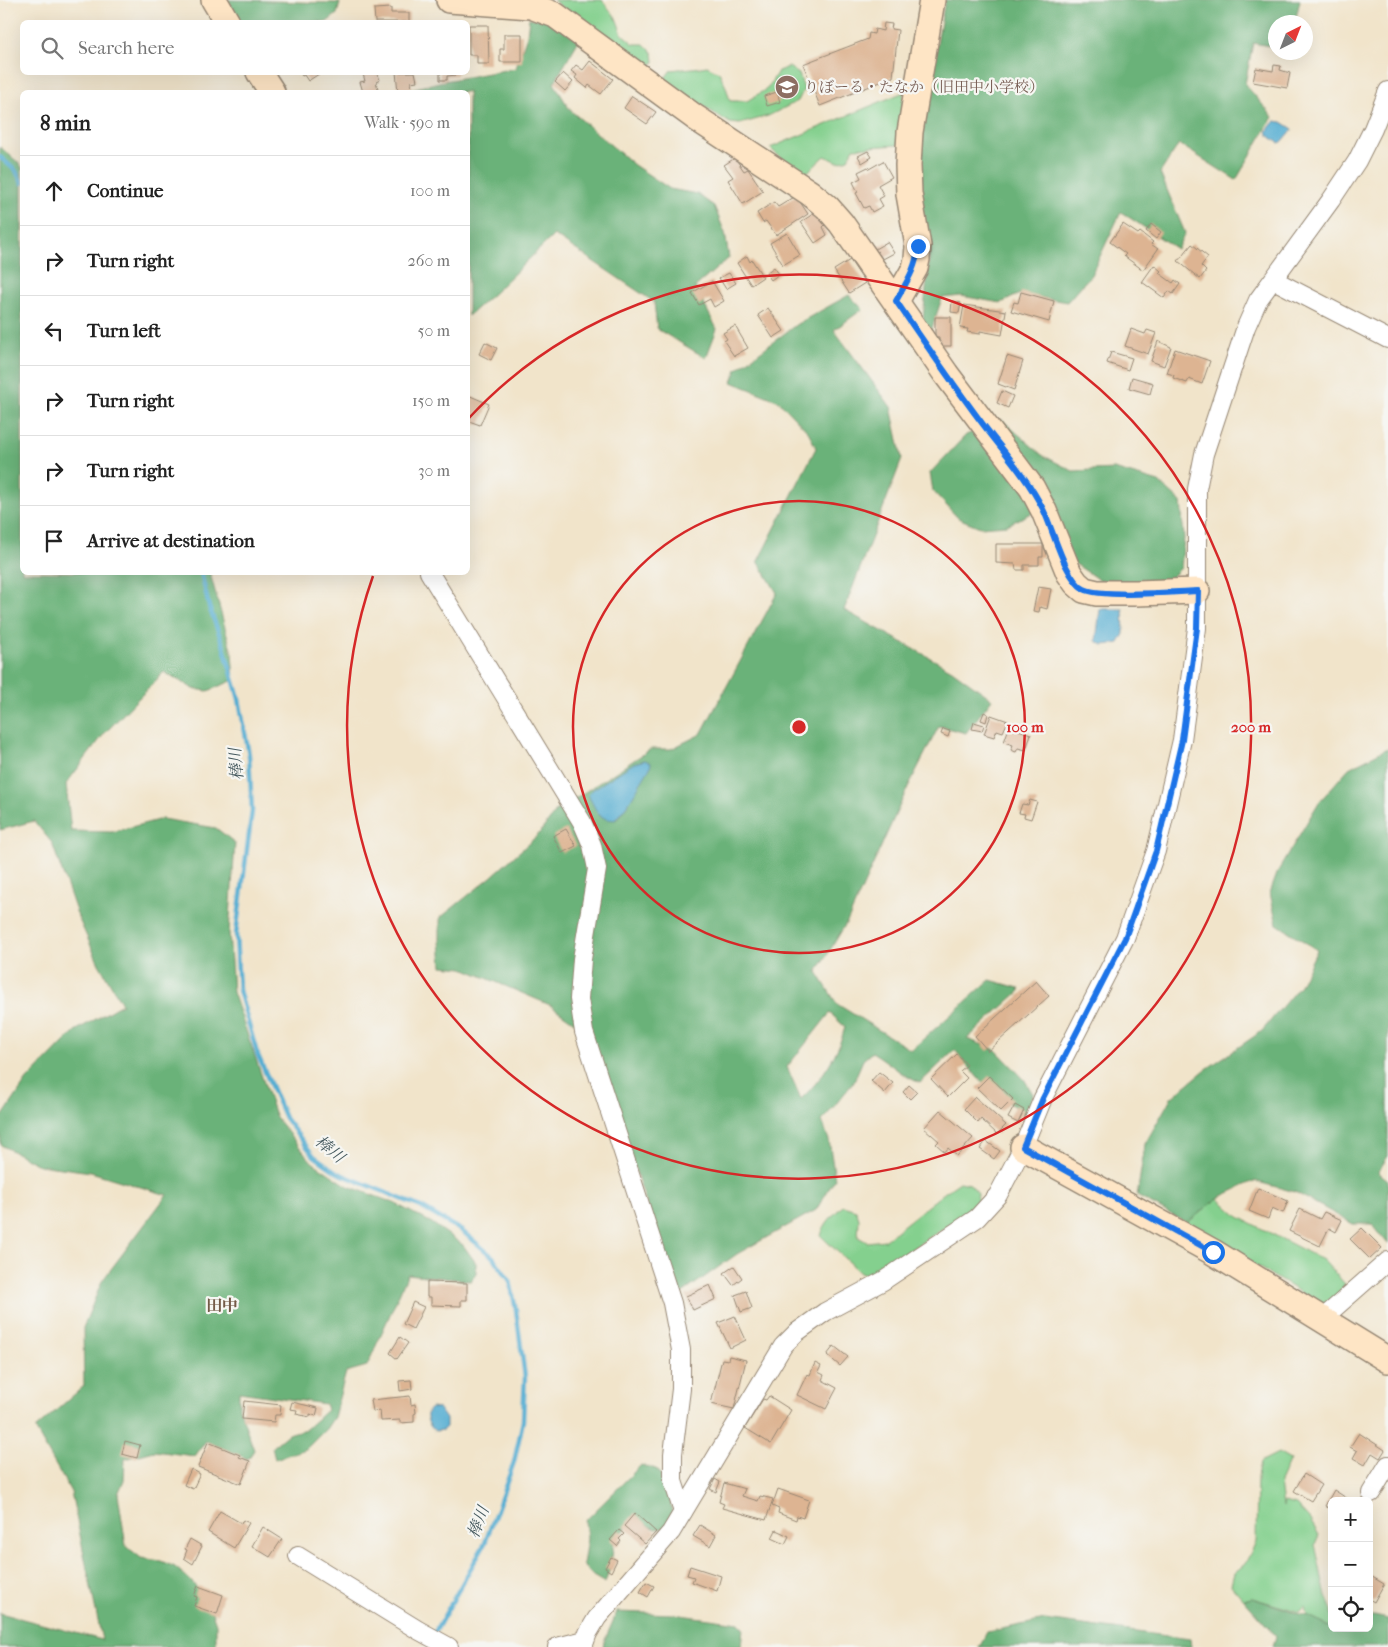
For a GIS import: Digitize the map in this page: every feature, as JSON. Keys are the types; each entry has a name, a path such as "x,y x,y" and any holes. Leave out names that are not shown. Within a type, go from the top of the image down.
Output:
{"street":[{"path":"214,0 226,20"},
{"path":"450,0 531,6 555,16 696,118 810,193 841,223 951,381 1032,488 1044,511 1069,573 1076,583 1084,590 1096,592 1198,591"},
{"path":"896,301 917,259 918,246 910,194 908,164 910,132 932,0"},
{"path":"261,75 271,90"},
{"path":"557,1647 584,1644 597,1618 660,1547 783,1346 797,1332 825,1312 884,1281 977,1218 998,1195 1023,1147 1043,1098 1125,938 1156,851 1182,740 1197,628 1196,489 1204,454 1246,327 1258,300 1357,161 1373,129 1388,91"},
{"path":"1274,280 1388,339"},
{"path":"431,575 582,822 592,845 597,869 582,959 579,999 584,1032 672,1303 680,1350 681,1389 673,1454 673,1481 683,1512"},
{"path":"1023,1147 1213,1252 1388,1360"},
{"path":"1322,1319 1388,1261"},
{"path":"1371,1493 1388,1464"},
{"path":"298,1556 418,1630 448,1646"}],"green space":[{"path":"228,0 340,3 337,14 330,20 238,20"},
{"path":"553,0 602,0 616,18 622,34 634,44 644,44 653,53 654,62 647,70 603,41"},
{"path":"945,0 1300,0 1297,15 1268,15 1268,46 1253,43 1245,84 1273,117 1236,180 1179,144 1160,173 1185,233 1177,249 1121,212 1091,275 1067,302 1020,294 1001,303 961,296 942,298 931,331 923,319 929,259 919,196 920,135"},
{"path":"529,18 549,20 579,40 554,83 570,110 634,165 670,189 697,194 714,206 725,233 729,258 695,287 717,329 706,358 657,329 654,302 554,235 470,314 470,90 408,90 439,82 516,68 527,35"},
{"path":"707,66 719,72 730,101 747,101 768,88 778,71 789,67 799,74 804,89 798,101 768,116 740,124 730,123 673,87 665,78 671,70"},
{"path":"904,92 898,145 854,148 848,159 838,162 825,156 802,177 770,148"},
{"path":"0,147 20,164 20,575 211,575 232,653 234,680 208,691 194,689 164,672 104,734 66,784 71,831 112,832 162,819 216,828 235,843 229,932 233,992 276,1118 312,1162 348,1186 394,1203 432,1223 463,1245 476,1263 476,1274 471,1281 408,1274 367,1366 346,1372 334,1417 326,1429 306,1449 275,1459 272,1447 288,1434 306,1429 327,1410 325,1404 239,1392 239,1408 254,1450 248,1459 206,1441 195,1456 154,1451 125,1459 124,1480 118,1494 126,1546 141,1558 161,1561 175,1567 189,1579 208,1601 216,1624 216,1647 0,1647 0,1613 102,1640 71,1492 35,1429 84,1386 83,1328 102,1281 167,1195 91,1172 39,1165 1,1145 0,1120 27,1080 75,1031 122,1004 99,964 78,917 52,843 34,821 0,830"},
{"path":"849,295 863,309 834,330 891,407 902,459 844,610 952,670 992,699 966,733 939,726 908,787 848,920 817,972 837,1004 911,1050 990,980 1019,988 1020,991 967,1039 996,1050 1024,1079 1033,1094 1030,1109 1025,1115 978,1078 955,1050 920,1083 907,1077 872,1052 863,1060 853,1083 822,1121 829,1140 835,1179 816,1210 737,1254 681,1294 673,1284 590,1033 550,1005 463,968 442,966 440,918 491,877 538,835 557,810 651,749 671,749 701,734 777,593 758,561 816,448 809,433 779,401 732,382 737,369 797,324","holes":["645,760 628,804 616,820 592,790 634,763","830,1013 845,1027 842,1037 834,1057 816,1083 801,1099 787,1067"]},
{"path":"1002,420 1042,455 1073,471 1114,469 1159,482 1181,502 1184,538 1181,568 1170,579 1138,584 1099,580 1074,563 1034,512 1007,525 980,527 958,518 933,491 930,473 966,435"},
{"path":"1388,748 1388,1156 1378,1172 1388,1180 1388,1244 1372,1224 1353,1224 1295,1192 1254,1181 1218,1198 1187,1223 1137,1196 1145,1144 1171,1098 1205,1070 1262,1031 1300,985 1317,950 1277,924 1270,893 1278,871 1319,802 1349,768"},
{"path":"960,1182 970,1184 978,1193 977,1201 958,1219 869,1276 860,1273 821,1236 822,1231 832,1216 843,1206 856,1210 859,1219 858,1237 867,1242 885,1240"},
{"path":"1218,1198 1239,1217 1323,1260 1345,1284 1340,1293 1325,1307 1187,1223"},
{"path":"1278,1453 1290,1460 1280,1482 1283,1507 1284,1502 1296,1505 1310,1520 1319,1535 1315,1544 1328,1599 1328,1626 1307,1616 1305,1607 1300,1612 1252,1598 1244,1600 1231,1585 1234,1573 1245,1564 1256,1542 1257,1477 1260,1462"},
{"path":"641,1465 656,1469 668,1486 672,1512 666,1528 655,1529 636,1518 614,1541 611,1565 605,1583 593,1576 583,1565 587,1538 585,1521"},
{"path":"1252,1598 1307,1616 1328,1626 1328,1632 1373,1632 1373,1616 1388,1619 1388,1647 1273,1647 1276,1636 1244,1600"},
{"path":"617,1612 673,1614 739,1623 743,1628 741,1647 603,1647"},
{"path":"1045,1620 1190,1639 1191,1647 979,1647 987,1632"}],"water":[{"path":"1275,121 1282,122 1293,129 1279,143 1268,133 1269,128"},
{"path":"1100,609 1123,609 1124,634 1119,643 1103,645 1096,641"},
{"path":"645,760 651,763 650,768 628,804 615,820 606,819 598,814 588,795 592,790 634,763"},
{"path":"431,1408 439,1409 446,1419 446,1427 443,1430 435,1431 432,1429 427,1416"}],"building":[{"path":"391,8 391,13 409,13 409,20 375,20 374,9"},
{"path":"884,23 892,24 891,29 898,30 893,77 820,106 803,64 868,39 869,33 874,34 875,29 883,31"},
{"path":"470,25 488,25 489,64 477,64 477,55 470,55"},
{"path":"504,34 522,34 522,62 500,62 500,49 504,49"},
{"path":"590,61 613,79 601,94 589,85 587,88 575,78 577,75 571,71 576,65 583,70"},
{"path":"1274,65 1281,66 1280,70 1290,73 1287,88 1253,82 1256,68 1273,71"},
{"path":"563,73 573,82 565,91 555,82"},
{"path":"304,75 317,75 308,81"},
{"path":"363,75 378,75 380,80 376,82 378,90 362,90 360,82 365,81"},
{"path":"396,75 416,75 417,81 411,82 412,90 398,90"},
{"path":"440,75 457,75 447,76 447,80 440,80"},
{"path":"777,92 780,102 767,106 764,96"},
{"path":"632,96 656,112 647,124 624,108"},
{"path":"868,151 872,157 862,163 858,156"},
{"path":"735,158 744,171 748,169 763,191 743,204 728,180 733,177 724,165"},
{"path":"883,161 892,177 878,185 884,196 879,199 883,206 872,212 869,206 864,208 856,193 858,192 853,182 861,178 858,172 868,167 869,169"},
{"path":"796,196 808,214 776,235 766,221 763,223 757,213 774,202 778,207"},
{"path":"816,212 825,225 823,227 827,235 815,243 801,222"},
{"path":"1123,224 1138,234 1140,232 1153,242 1151,244 1158,249 1143,270 1124,256 1126,254 1110,242"},
{"path":"1151,224 1161,232 1156,239 1146,231"},
{"path":"787,233 800,255 783,265 770,243"},
{"path":"887,242 894,253 881,260 875,249"},
{"path":"1192,244 1208,257 1201,266 1206,271 1200,279 1178,261"},
{"path":"747,256 750,262 752,260 763,277 751,285 737,263"},
{"path":"850,260 865,283 849,293 834,270"},
{"path":"1154,265 1161,271 1159,273 1173,283 1175,280 1180,284 1173,294 1169,291 1164,298 1142,282"},
{"path":"774,267 779,274 771,280 766,273"},
{"path":"729,273 736,283 726,289 719,278"},
{"path":"712,281 724,301 714,307 710,299 699,305 692,293"},
{"path":"1021,292 1054,301 1049,322 1011,311 1014,302 1018,303"},
{"path":"952,301 961,303 959,313 951,312"},
{"path":"964,305 1006,311 1002,335 980,331 980,334 967,332 968,329 960,328"},
{"path":"768,308 784,331 773,338 758,315"},
{"path":"935,317 951,317 951,346 939,346 939,337 935,337"},
{"path":"735,326 748,348 734,356 724,341 727,339 723,333"},
{"path":"1131,329 1145,334 1147,330 1156,333 1148,354 1125,346"},
{"path":"1158,341 1171,347 1164,366 1151,361"},
{"path":"485,342 497,348 491,360 479,354"},
{"path":"1175,349 1210,361 1202,384 1189,379 1187,383 1173,378 1174,375 1167,373"},
{"path":"1111,352 1132,358 1128,370 1107,363"},
{"path":"1007,356 1023,361 1014,390 998,384"},
{"path":"1132,377 1153,383 1150,394 1129,388"},
{"path":"1002,391 1013,396 1008,408 997,403"},
{"path":"470,396 489,404 480,425 470,421"},
{"path":"996,544 1043,544 1043,557 1039,557 1039,565 1024,565 1024,570 1016,570 1015,564 996,563"},
{"path":"1038,587 1051,589 1047,609 1040,607 1039,612 1033,611"},
{"path":"984,712 988,714 986,722 981,720"},
{"path":"991,715 1008,721 1003,732 997,730 994,737 984,734"},
{"path":"974,722 984,725 982,731 972,729"},
{"path":"1010,725 1016,727 1015,729 1031,734 1026,750 1018,748 1016,752 1011,750 1013,745 1004,742"},
{"path":"943,729 950,731 948,737 941,734"},
{"path":"1030,800 1037,802 1031,819 1024,817 1025,814 1019,813 1022,804 1028,805"},
{"path":"566,829 576,846 562,853 553,836"},
{"path":"1036,981 1049,996 988,1051 975,1036"},
{"path":"957,1054 967,1065 960,1071 967,1078 948,1097 931,1079"},
{"path":"879,1072 893,1083 885,1093 871,1081"},
{"path":"989,1076 1013,1099 1001,1111 977,1088"},
{"path":"909,1085 917,1092 910,1099 903,1092"},
{"path":"975,1097 1006,1125 997,1134 981,1119 978,1123 964,1109"},
{"path":"1015,1105 1024,1110 1018,1123 1008,1118"},
{"path":"940,1110 973,1138 957,1156 948,1148 945,1152 936,1144 939,1141 924,1128"},
{"path":"986,1141 1000,1151 994,1159 980,1149"},
{"path":"1258,1188 1288,1201 1283,1213 1272,1208 1268,1219 1249,1211"},
{"path":"1300,1209 1320,1219 1324,1212 1342,1220 1336,1232 1329,1228 1320,1246 1289,1231"},
{"path":"1362,1228 1382,1248 1370,1259 1350,1239"},
{"path":"734,1266 742,1278 733,1285 724,1273"},
{"path":"427,1282 467,1283 467,1300 461,1300 461,1306 431,1305 431,1297 427,1297"},
{"path":"710,1285 716,1299 693,1310 686,1296"},
{"path":"746,1291 752,1308 741,1312 735,1295"},
{"path":"413,1302 424,1307 413,1329 403,1324"},
{"path":"735,1316 746,1340 730,1348 718,1323"},
{"path":"400,1337 408,1343 397,1359 390,1353"},
{"path":"834,1346 848,1357 840,1366 827,1355"},
{"path":"729,1356 746,1360 734,1409 711,1404 722,1359 728,1360"},
{"path":"815,1363 821,1366 818,1372 824,1375 822,1380 837,1388 826,1409 797,1395 807,1374 810,1375"},
{"path":"411,1380 412,1389 400,1391 399,1381"},
{"path":"410,1396 411,1405 415,1404 414,1422 400,1423 400,1420 381,1421 380,1410 373,1411 371,1400"},
{"path":"769,1396 791,1410 771,1444 745,1428 763,1399 766,1400"},
{"path":"244,1401 281,1405 280,1415 275,1415 274,1422 242,1419"},
{"path":"292,1402 318,1408 316,1416 310,1414 310,1417 296,1414 297,1410 290,1409"},
{"path":"1359,1433 1385,1450 1380,1458 1372,1453 1365,1465 1353,1458 1357,1451 1350,1447"},
{"path":"125,1441 140,1445 137,1458 122,1454"},
{"path":"208,1442 250,1461 241,1484 198,1467"},
{"path":"191,1469 200,1474 193,1489 184,1485"},
{"path":"1304,1474 1321,1485 1311,1501 1294,1491"},
{"path":"715,1479 720,1482 716,1492 710,1489"},
{"path":"724,1483 745,1489 742,1496 758,1501 760,1496 773,1499 766,1520 722,1508 724,1504 719,1502"},
{"path":"778,1489 809,1500 803,1518 797,1516 796,1520 778,1513 779,1509 772,1506"},
{"path":"1334,1490 1345,1497 1330,1497"},
{"path":"220,1511 241,1523 243,1520 249,1523 234,1548 208,1532"},
{"path":"635,1513 656,1532 645,1544 624,1526"},
{"path":"700,1525 716,1535 710,1546 693,1536"},
{"path":"263,1527 282,1539 270,1557 252,1546"},
{"path":"619,1530 624,1534 619,1539 621,1541 617,1546 610,1540"},
{"path":"776,1530 789,1536 785,1544 772,1538"},
{"path":"190,1539 202,1546 193,1564 184,1558 187,1550 185,1549"},
{"path":"611,1557 617,1560 611,1572 605,1568"},
{"path":"690,1566 721,1576 717,1591 692,1582 694,1577 687,1575"},
{"path":"1373,1577 1384,1584 1373,1601"},
{"path":"646,1582 654,1586 648,1597 640,1592"},
{"path":"198,1586 223,1595 217,1614 194,1606 197,1597 194,1596"}],"waterway":[{"name":"棒川","path":"0,157 16,171 20,179"},
{"name":"棒川","path":"202,575 209,607 223,644 239,699 249,755 252,811 236,934 239,990 257,1053 285,1118 314,1156 338,1173 421,1207 462,1231 493,1257 510,1281 525,1377 523,1421 514,1462 485,1543 434,1634"}],"place":[{"name":"りぼーる・たなか（旧田中小学校）","path":"787,87"}],"district":[{"name":"田中","path":"222,1305"}],"route":[{"path":"918,246 914,268 896,301 982,424 1032,488 1044,511 1069,573 1076,583 1084,590 1096,592 1198,591 1197,628 1182,740 1156,851 1125,938 1043,1098 1023,1147 1213,1252"}]}
